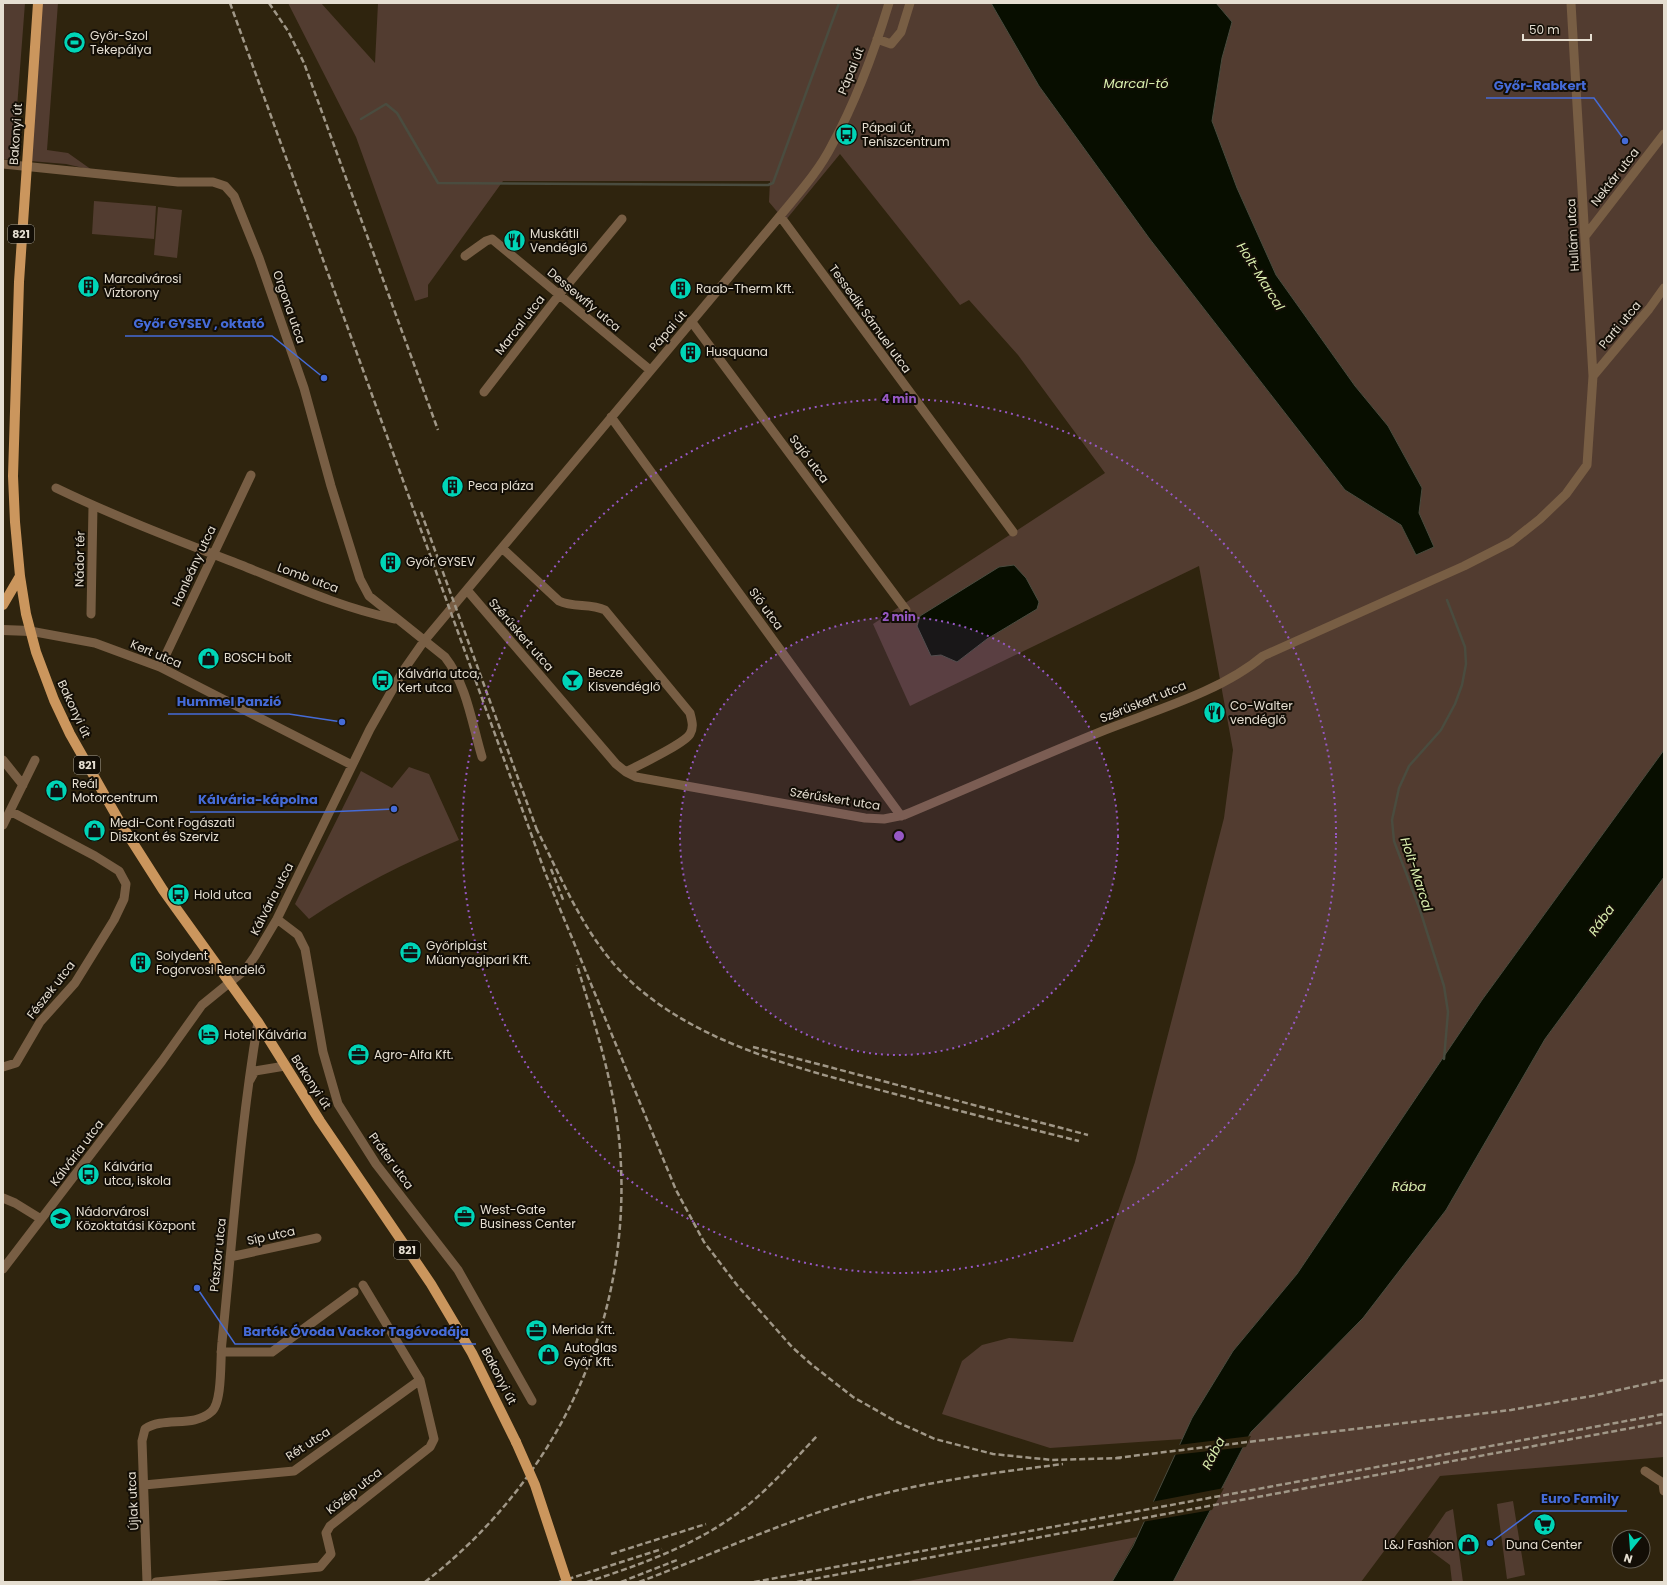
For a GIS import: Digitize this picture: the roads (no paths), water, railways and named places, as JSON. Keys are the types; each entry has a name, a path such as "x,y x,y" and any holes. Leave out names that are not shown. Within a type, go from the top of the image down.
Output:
{"main road":[{"name":"Bakonyi út","path":"38,3 19,282 13,476 15,522 20,576 30,631 36,652 54,700 88,768 163,890 258,1022 285,1066 452,1318 495,1396 535,1485 568,1582"},
{"path":"3,605 20,576"}],"street":[{"name":"Pápai út","path":"449,609 467,590 812,176 832,146 877,39 889,3"},
{"path":"877,39 891,44 901,32 910,3"},
{"name":"Hullám utca","path":"1571,3 1586,235 1593,376 1587,465"},
{"name":"Nektár utca","path":"1586,235 1664,134"},
{"name":"Orgona utca","path":"3,164 178,182 213,182 225,186 234,196 259,258 304,388 331,486 360,579 369,596 397,619"},
{"name":"Tessedik Sámuel utca","path":"780,216 1013,532"},
{"name":"Marcal utca","path":"484,392 559,295 622,219"},
{"name":"Dessewffy utca","path":"465,256 486,241 492,239 650,370"},
{"name":"Parti utca","path":"1593,376 1649,309 1664,288"},
{"name":"Sajó utca","path":"692,321 906,610"},
{"name":"Sió utca","path":"611,417 901,816"},
{"name":"Szérűskert utca","path":"467,590 616,764 626,772 636,776 865,818 884,819 901,816 1071,744 1207,689 1232,678 1264,656 1464,566 1511,542 1525,532 1566,494 1587,465"},
{"name":"Honleány utca","path":"160,667 251,475"},
{"name":"Lomb utca","path":"56,488 93,506 213,554 368,613 397,619 445,657 454,668 461,685 482,757"},
{"name":"Nádor tér","path":"91,614 93,506"},
{"path":"502,548 559,601 566,604 596,606 605,610 690,713 693,723 690,734 681,742 626,772"},
{"name":"Kálvária utca","path":"3,1269 162,1061 202,1005 245,970 255,956 277,919 352,765 399,676 449,609"},
{"path":"3,630 30,631"},
{"name":"Kert utca","path":"30,631 95,643 160,667 352,765"},
{"path":"3,760 23,785"},
{"path":"3,825 35,760"},
{"name":"Fészek utca","path":"3,1067 16,1063 40,1022 75,983 114,920 124,899 126,884 119,871 95,856 10,811"},
{"name":"Práter utca","path":"277,919 298,935 305,949 323,1052 338,1104 376,1164 458,1270 532,1401"},
{"name":"Pásztor utca","path":"154,1423 198,1419 212,1412 218,1402 221,1352 247,1087 258,1022"},
{"name":"Pásztor utca","path":"247,1087 254,1071 285,1066"},
{"path":"3,1198 15,1203 42,1219"},
{"name":"Síp utca","path":"230,1257 317,1238"},
{"path":"363,1285 420,1380"},
{"path":"221,1352 272,1352 354,1292"},
{"name":"Rét utca","path":"144,1485 294,1471 420,1380"},
{"name":"Közép utca","path":"156,1582 320,1567 331,1554 326,1533 330,1526 430,1447 434,1439 420,1380"},
{"name":"Újlak utca","path":"147,1582 142,1441 145,1429 154,1423"},
{"path":"1645,1471 1663,1484 1664,1490"}],"water":[{"name":"Marcal-tó","path":"991,3 1216,3 1232,22 1222,58 1212,121 1237,188 1276,275 1355,386 1388,426 1422,488 1419,513 1434,547 1416,555 1401,525 1345,490 1149,238 1039,86"},
{"path":"1014,565 1026,578 1039,602 1037,609 987,639 957,662 941,655 931,656 917,626 920,616 999,567"},
{"name":"Rába","path":"1664,750 1664,877 1545,1039 1446,1210 1363,1318 1251,1432 1173,1582 1112,1582 1133,1546 1192,1418 1233,1351 1297,1274 1482,1000"}],"waterway":[{"path":"361,119 386,104 397,113 438,183 768,185 773,183 839,3"},
{"name":"Holt-Marcal","path":"1444,1059 1448,1012 1444,986 1420,910 1394,841 1392,820 1399,788 1409,766 1441,730 1455,704 1462,685 1466,664 1465,647 1447,600"}],"railway":[{"path":"230,3 546,875 676,1190 704,1242 737,1285 792,1347 853,1397 897,1422 935,1439 993,1454 1052,1460 1121,1458"},
{"path":"269,3 288,31 304,63 438,430"},
{"path":"421,512 538,833"},
{"path":"536,828 580,915 601,948 613,963 640,990 672,1013 707,1032 744,1048 820,1074 1079,1141"},
{"path":"551,869 564,902"},
{"path":"425,1582 472,1541 514,1494 549,1444 578,1390 599,1333 614,1274 621,1212 620,1149 614,1102 609,1079 577,965"},
{"path":"753,1047 1088,1135"},
{"path":"1116,1458 1511,1410 1592,1396 1664,1380"},
{"path":"754,1582 1664,1414"},
{"path":"797,1582 1664,1422"},
{"path":"587,1582 648,1561 708,1533 743,1509 763,1492 817,1436"},
{"path":"639,1582 778,1527 854,1501 942,1481 1063,1464"},
{"path":"611,1554 706,1524"},
{"path":"559,1582 662,1549"},
{"path":"621,1582 677,1560"}],"place":[{"name":"Győr-Szol Tekepálya","path":"74,43"},
{"name":"Pápai út, Teniszcentrum","path":"847,135"},
{"name":"Győr-Rabkert","path":"1625,141"},
{"name":"Muskátli Vendéglő","path":"514,241"},
{"name":"Marcalvárosi Víztorony","path":"88,286"},
{"name":"Raab-Therm Kft.","path":"680,289"},
{"name":"Husquana","path":"691,352"},
{"name":"Győr GYSEV , oktató","path":"324,378"},
{"name":"Peca pláza","path":"453,486"},
{"name":"Győr GYSEV","path":"391,562"},
{"name":"BOSCH bolt","path":"208,658"},
{"name":"Becze Kisvendéglő","path":"573,680"},
{"name":"Kálvária utca, Kert utca","path":"383,681"},
{"name":"Co-Walter vendéglő","path":"1214,713"},
{"name":"Hummel Panzió","path":"342,722"},
{"name":"Reál Motorcentrum","path":"57,791"},
{"name":"Kálvária-kápolna","path":"394,809"},
{"name":"Medi-Cont Fogászati Diszkont és Szerviz","path":"94,830"},
{"name":"Hold utca","path":"178,895"},
{"name":"Győriplast Műanyagipari Kft.","path":"411,953"},
{"name":"Solydent Fogorvosi Rendelő","path":"140,963"},
{"name":"Hotel Kálvária","path":"208,1035"},
{"name":"Agro-Alfa Kft.","path":"358,1055"},
{"name":"Kálvária utca, iskola","path":"88,1174"},
{"name":"West-Gate Business Center","path":"465,1217"},
{"name":"Nádorvárosi Közoktatási Központ","path":"61,1219"},
{"name":"Bartók Óvoda Vackor Tagóvodája","path":"197,1288"},
{"name":"Merida Kft.","path":"537,1330"},
{"name":"Autoglas Győr Kft.","path":"548,1355"},
{"name":"Duna Center","path":"1544,1524"},
{"name":"Euro Family","path":"1490,1543"},
{"name":"L&J Fashion","path":"1469,1545"}]}
